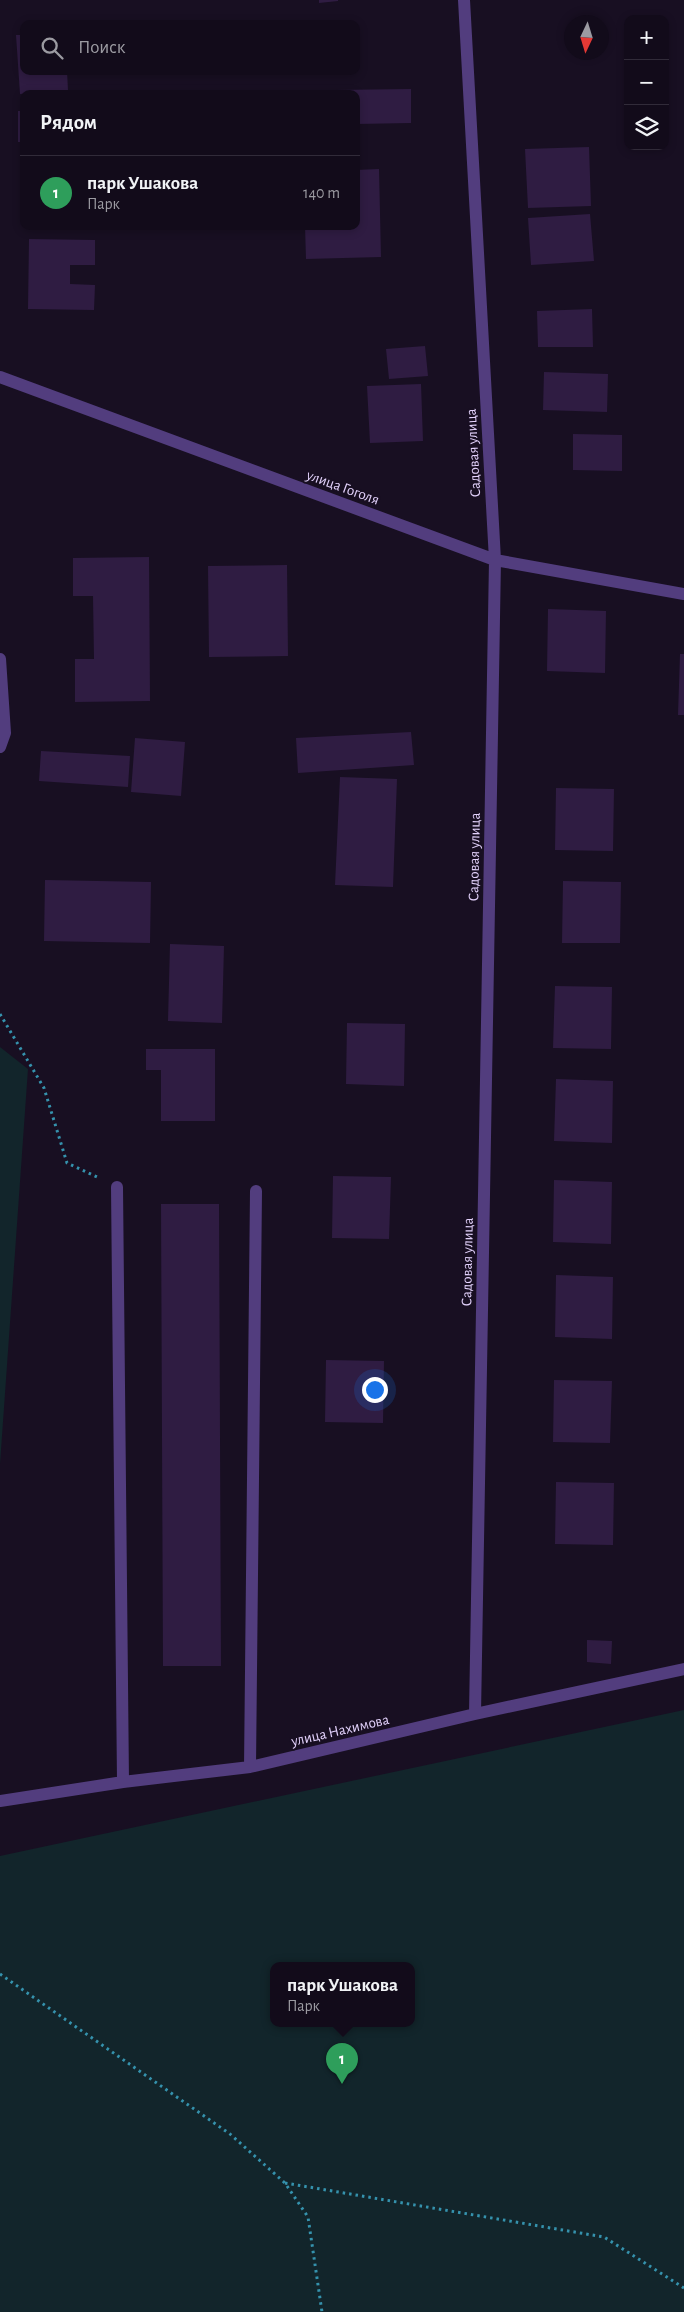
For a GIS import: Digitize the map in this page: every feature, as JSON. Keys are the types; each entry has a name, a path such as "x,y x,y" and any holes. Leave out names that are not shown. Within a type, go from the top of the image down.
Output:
{"street":[{"name":"Садовая улица","path":"464,0 495,560 475,1714"},
{"name":"улица Гоголя","path":"0,377 495,560 684,594"},
{"path":"0,659 5,733 0,747"},
{"path":"117,1186 123,1782"},
{"path":"250,1767 256,1191"},
{"name":"улица Нахимова","path":"0,1801 123,1782 250,1767 475,1714 684,1669"}],"path":[{"path":"0,1014 44,1088 67,1163 117,1186"},
{"path":"0,1974 230,2134 285,2183 308,2217 322,2312"},
{"path":"285,2183 604,2237 684,2288"}],"shaded area":[{"path":"0,1047 28,1069 0,1464"},
{"path":"684,1710 684,2312 0,2312 0,1856"}],"building":[{"path":"319,0 338,0 338,1 319,3"},
{"path":"16,35 20,35 20,75 67,75 68,90 20,90 20,94"},
{"path":"411,89 411,123 360,124 360,90 335,90"},
{"path":"18,111 20,111 20,142 18,142"},
{"path":"589,147 591,206 528,208 525,149"},
{"path":"379,169 381,257 306,259 305,230 360,230 360,170"},
{"path":"590,214 594,261 531,265 528,218"},
{"path":"29,239 95,240 95,265 70,265 70,284 95,285 94,310 28,309"},
{"path":"592,309 593,347 538,347 537,311"},
{"path":"425,346 428,376 389,379 386,349"},
{"path":"544,372 608,374 607,412 543,410"},
{"path":"421,384 423,441 370,443 367,386"},
{"path":"573,434 622,435 622,471 573,470"},
{"path":"149,557 150,701 75,702 75,659 94,659 93,596 73,596 73,558"},
{"path":"287,565 288,656 209,657 208,566"},
{"path":"548,609 606,611 605,673 547,671"},
{"path":"680,654 684,654 684,715 678,715"},
{"path":"411,732 414,765 298,773 296,738"},
{"path":"135,738 185,742 181,796 131,792"},
{"path":"41,751 130,756 128,787 39,781"},
{"path":"340,777 397,779 393,887 335,885"},
{"path":"556,788 614,789 613,851 555,850"},
{"path":"45,880 151,882 150,943 44,941"},
{"path":"563,881 621,882 620,943 562,943"},
{"path":"170,944 224,946 222,1023 168,1021"},
{"path":"555,986 612,987 611,1049 553,1048"},
{"path":"347,1023 405,1024 404,1086 346,1084"},
{"path":"146,1049 215,1049 215,1121 161,1121 161,1070 146,1070"},
{"path":"556,1079 613,1081 612,1143 554,1141"},
{"path":"333,1176 391,1177 389,1239 332,1238"},
{"path":"554,1180 612,1182 611,1244 553,1242"},
{"path":"161,1204 219,1204 221,1666 163,1666"},
{"path":"556,1275 613,1277 612,1339 555,1337"},
{"path":"326,1360 384,1361 383,1423 325,1422"},
{"path":"554,1380 612,1381 610,1443 553,1442"},
{"path":"556,1482 614,1483 613,1545 555,1544"},
{"path":"587,1640 612,1641 611,1664 587,1662"}],"place":[{"name":"парк Ушакова","path":"342,2084"}]}
